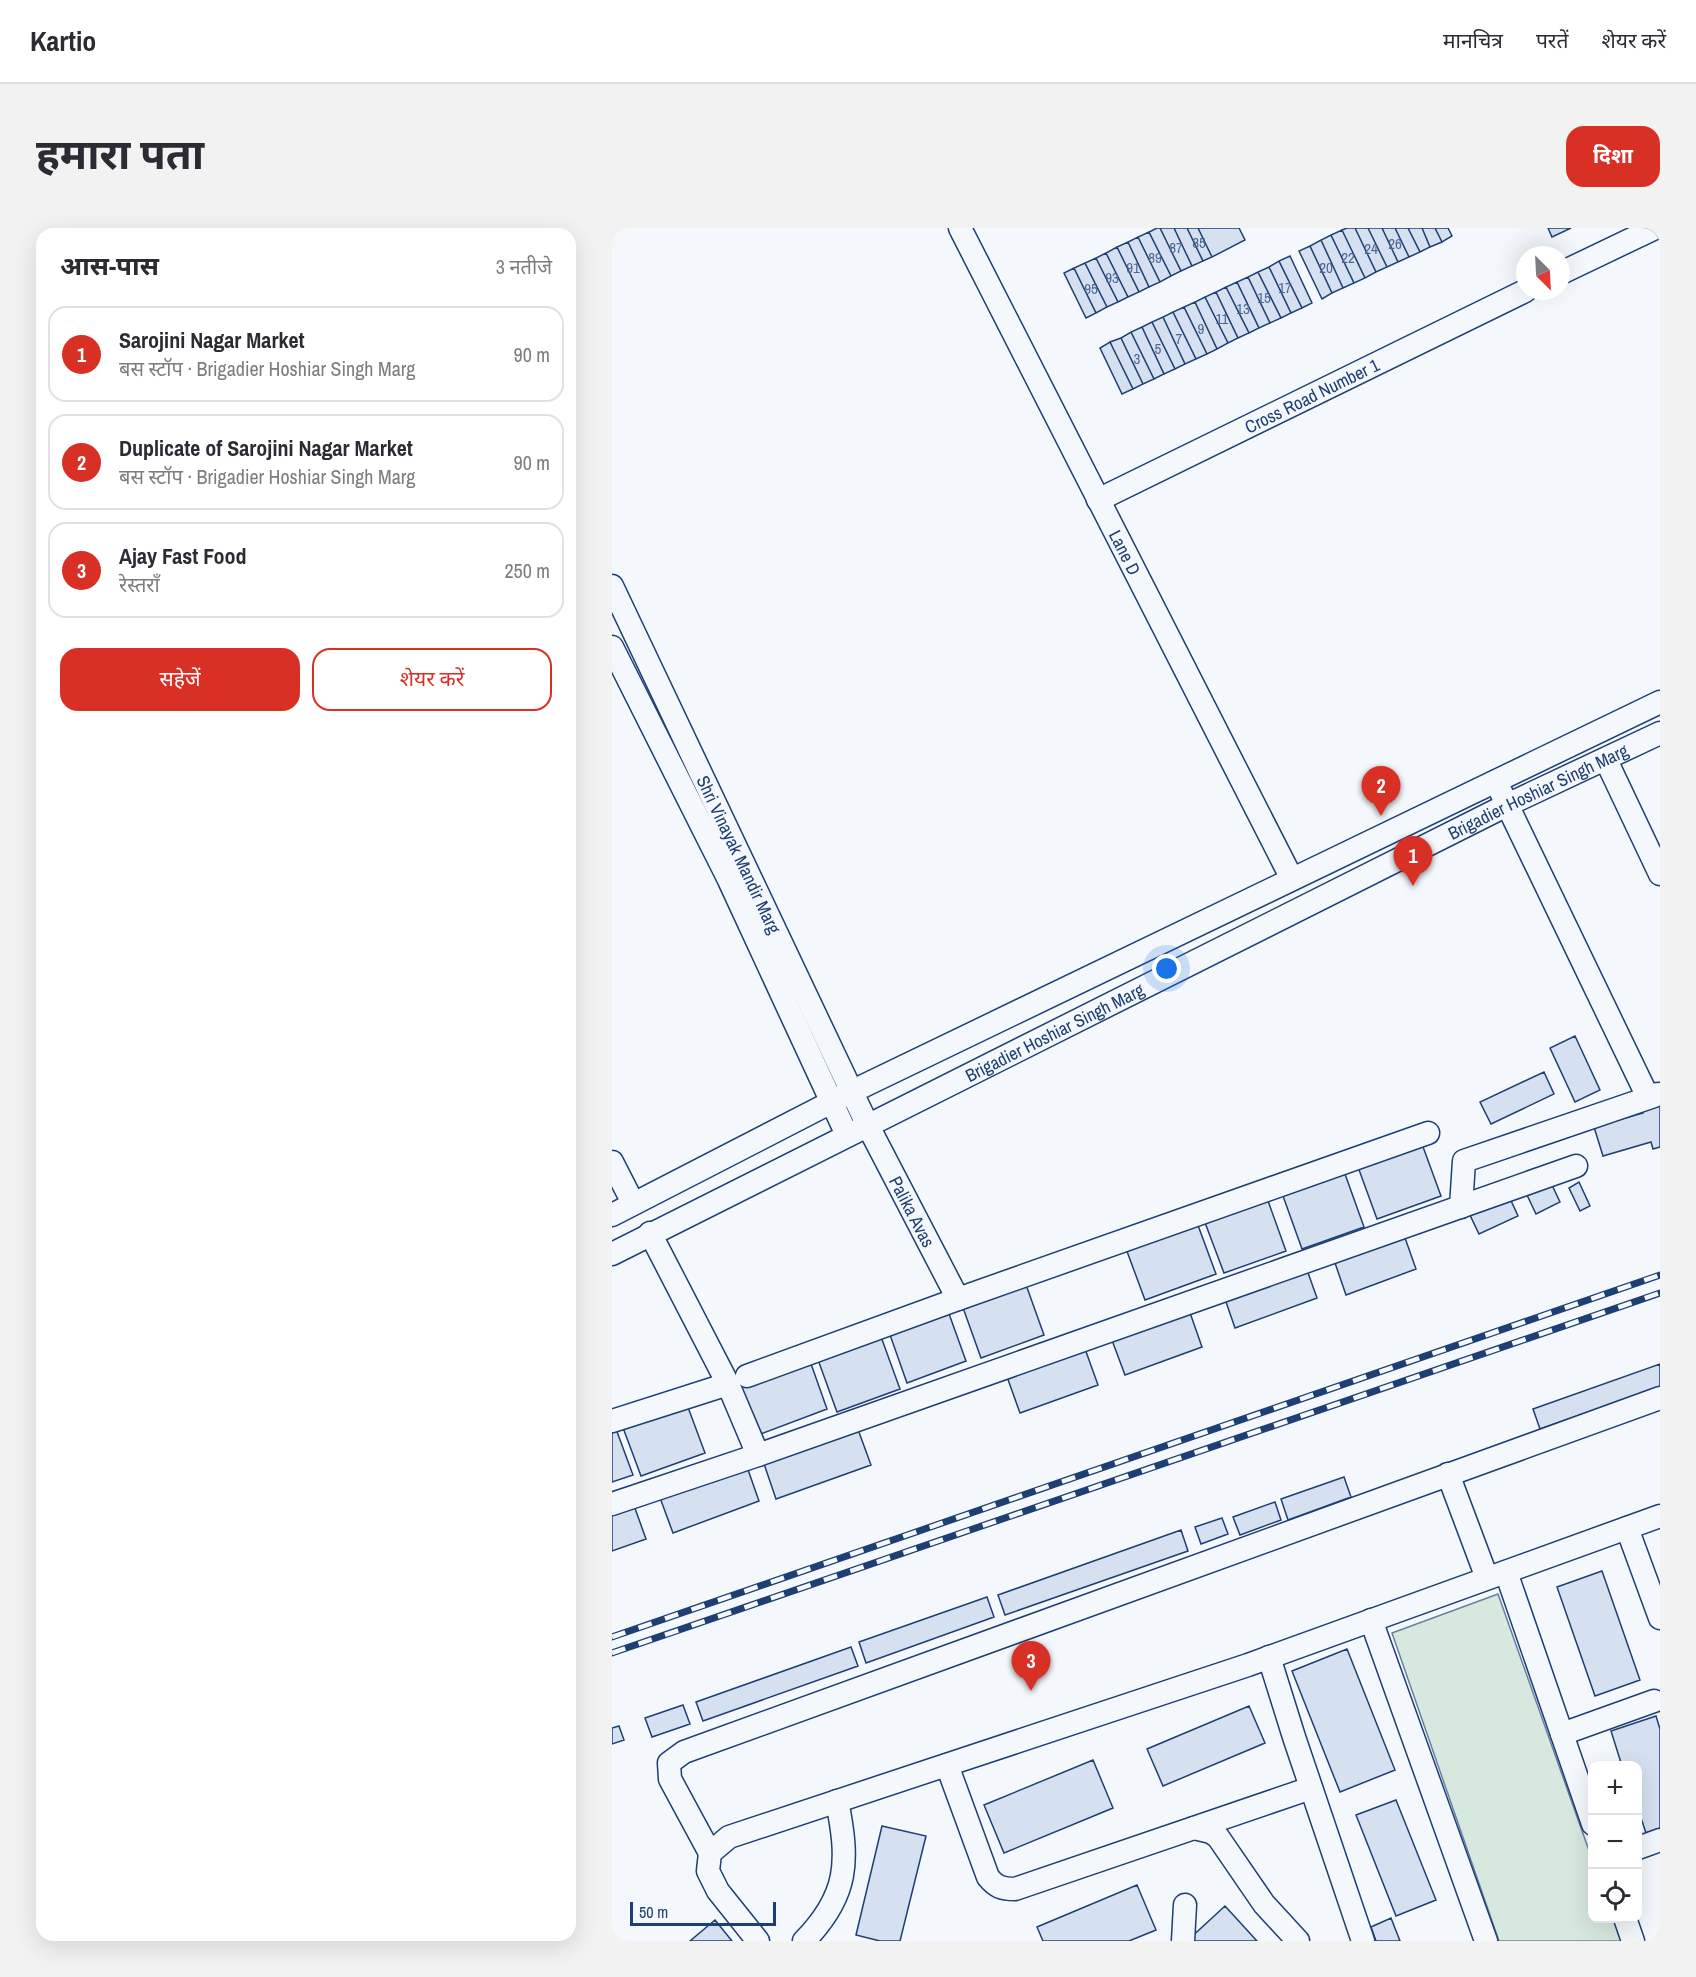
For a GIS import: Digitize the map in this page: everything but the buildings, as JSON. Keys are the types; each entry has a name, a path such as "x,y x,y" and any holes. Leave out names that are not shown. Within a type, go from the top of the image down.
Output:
{"street":[{"name":"Lane D","path":"960,228 1292,879"},
{"path":"1570,267 1612,237 1655,228"},
{"name":"Cross Road Number 1","path":"1098,500 1516,295"},
{"name":"Shri Vinayak Mandir Marg","path":"612,586 841,1097 867,1124"},
{"path":"612,647 841,1097 847,1135"},
{"name":"Brigadier Hoshiar Singh Marg","path":"612,1215 841,1097 1660,702"},
{"name":"Brigadier Hoshiar Singh Marg","path":"612,1254 867,1124 1507,805 1660,733"},
{"path":"1606,759 1660,874"},
{"path":"1495,781 1645,1091 1648,1095 1657,1095"},
{"path":"1461,1207 1464,1161 1657,1095"},
{"name":"Palika Avas","path":"867,1124 958,1299"},
{"path":"612,1421 737,1380 958,1299 1428,1133"},
{"path":"612,1162 633,1203"},
{"path":"612,1504 759,1455 1576,1166"},
{"path":"650,1233 737,1380 759,1455"},
{"path":"758,1941 718,1891 708,1871 710,1853 670,1779 669,1762 684,1752 1660,1398"},
{"path":"1448,1474 1496,1575 1562,1734 1590,1815"},
{"path":"710,1853 729,1837 1269,1657 1660,1516"},
{"path":"1627,1528 1660,1618"},
{"path":"1371,1620 1486,1941"},
{"path":"1269,1657 1363,1941"},
{"path":"1562,1734 1653,1701"},
{"path":"947,1765 988,1877 994,1885 1003,1888 1015,1888 1311,1788"},
{"path":"804,1941 819,1926 837,1897 845,1863 843,1833 837,1801"},
{"path":"1194,1828 1211,1832 1218,1837 1264,1904 1298,1941"},
{"path":"1642,1847 1660,1840"},
{"path":"1183,1941 1185,1905"},
{"path":"1627,1923 1632,1941"}],"shaded area":[{"path":"1498,1594 1588,1848 1588,1923 1615,1923 1622,1941 1499,1941 1392,1633"}],"railway":[{"path":"612,1637 1660,1275"},
{"path":"612,1653 1660,1293"}],"place":[{"name":"Duplicate of Sarojini Nagar Market","path":"1381,816"},
{"name":"Sarojini Nagar Market","path":"1413,886"},
{"name":"Ajay Fast Food","path":"1031,1691"}]}
